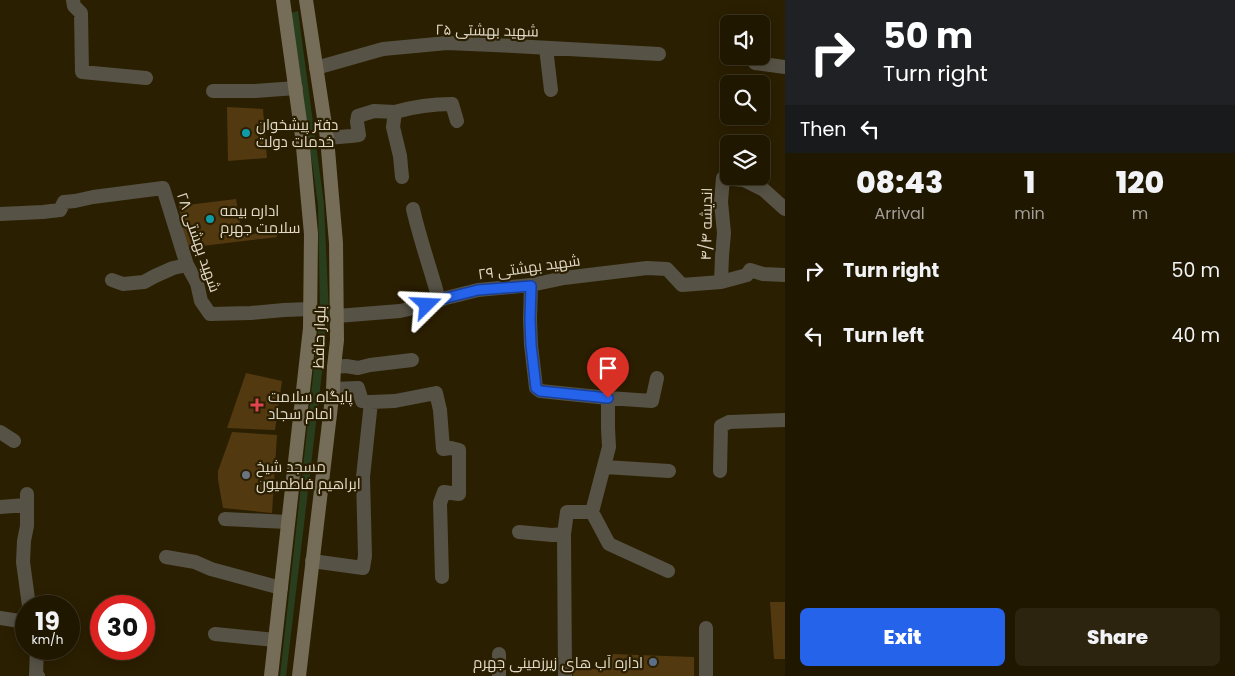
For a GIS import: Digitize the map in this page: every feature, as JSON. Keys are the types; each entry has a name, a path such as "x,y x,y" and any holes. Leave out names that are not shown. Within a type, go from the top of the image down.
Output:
{"main road":[{"name":"بلوار حافظ","path":"271,676 310,328 311,234 302,136 283,0"},
{"name":"بلوار حافظ","path":"299,676 333,389 337,340 336,243 327,138 306,0"}],"street":[{"path":"73,0 74,6 81,13 82,72 146,78"},
{"name":"شهید بهشتی ۲۵","path":"316,68 384,49 447,43 659,54"},
{"path":"546,48 551,90"},
{"path":"770,65 785,67"},
{"path":"213,92 296,88"},
{"path":"327,138 359,135 358,116 374,112 395,112 428,104 452,104 457,121"},
{"path":"395,112 393,127 400,156 402,176"},
{"name":"اندیشه ۴/۴","path":"721,282 724,233 721,202 723,178 744,180 764,190 785,209"},
{"name":"شهید بهشتی ۲۸","path":"0,214 60,210 64,202 75,202 94,197 163,188 187,265 197,283 201,301 210,314 310,309"},
{"path":"413,209 439,300"},
{"path":"112,280 123,284 144,282 167,271 187,265"},
{"name":"شهید بهشتی ۲۹","path":"337,316 400,310 427,305 478,290 531,286 564,278 647,268 667,270 682,285 721,282 747,275 750,270 763,274 785,275"},
{"path":"531,286 531,345 536,388 540,391 652,401 657,378"},
{"path":"334,367 358,368 412,360"},
{"path":"333,389 358,388 362,401 371,402 395,401 436,393 440,410 443,449 451,448 458,450 460,478 459,494 444,492 440,502 442,577"},
{"path":"608,398 609,448 592,512 609,544 668,571"},
{"path":"312,562 363,568 365,556 363,477 371,402"},
{"path":"720,472 721,426 729,422 785,420"},
{"path":"0,432 14,440"},
{"path":"605,468 669,471"},
{"path":"0,507 27,500 27,526 23,562 28,595"},
{"path":"565,676 564,534 567,512 592,512"},
{"path":"225,519 288,522"},
{"path":"519,532 552,535 564,534"},
{"path":"166,557 195,562 211,569 281,588"},
{"path":"0,618 15,620"},
{"path":"706,628 706,676"},
{"path":"215,634 275,640"},
{"path":"499,654 499,676"},
{"path":"36,660 36,675 38,676"}],"green space":[{"path":"298,11 324,204 329,314 286,676 280,676 320,313 318,205 291,13"}],"building":[{"name":"دفتر پیشخوان خدمات دولت","path":"227,107 263,109 267,158 228,161"},
{"name":"اداره بیمه سلامت جهرم","path":"236,199 242,235 277,231 277,237 186,248 179,206"},
{"name":"پایگاه سلامت امام سجاد","path":"246,373 282,381 275,430 227,428"},
{"name":"مسجد شیخ ابراهیم فاطمیون","path":"232,432 277,435 272,513 223,508 218,471"},
{"path":"770,602 785,602 785,659 774,659"},
{"name":"اداره آب های زیرزمینی جهرم","path":"612,654 694,657 694,676 573,676 573,670 612,668"}],"place":[{"name":"دفتر پیشخوان خدمات دولت","path":"246,133"},
{"name":"اداره بیمه سلامت جهرم","path":"210,219"},
{"name":"پایگاه سلامت امام سجاد","path":"257,405"},
{"name":"مسجد شیخ ابراهیم فاطمیون","path":"246,475"},
{"name":"اداره آب های زیرزمینی جهرم","path":"653,662"}],"route":[{"path":"427,305 478,290 531,286 531,345 536,388 540,391 608,398"}]}
